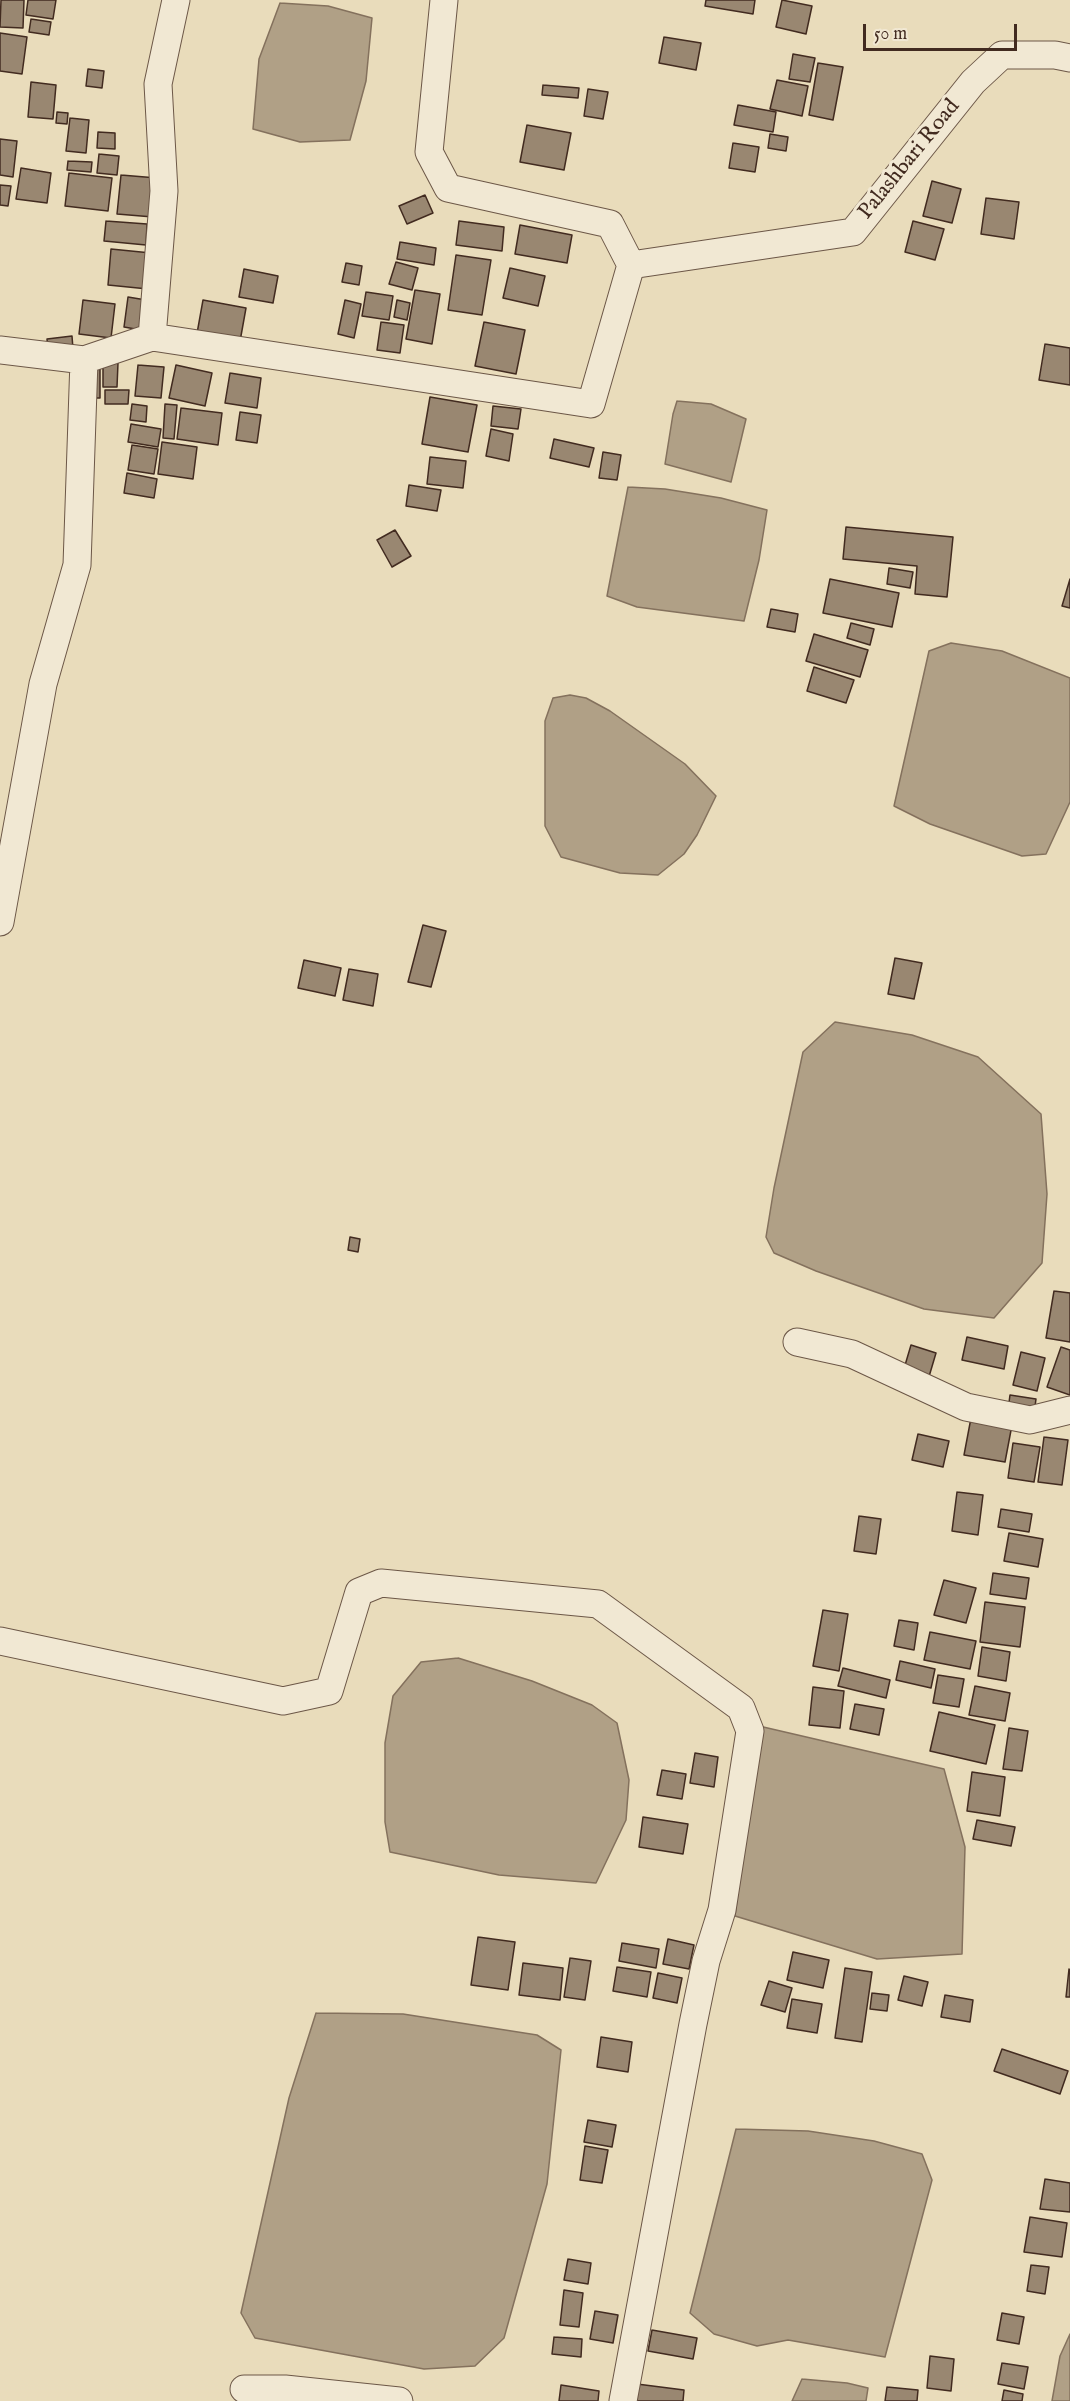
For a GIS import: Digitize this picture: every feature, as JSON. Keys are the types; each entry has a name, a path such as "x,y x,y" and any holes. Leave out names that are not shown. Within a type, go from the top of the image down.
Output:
{"street":[{"path":"152,337 164,191 158,84 176,0"},
{"path":"0,350 84,360 152,337 591,404 631,265 610,224 448,188 429,152 444,0"},
{"name":"Palashbari Road","path":"631,265 853,232 973,82 1002,55 1054,55 1070,58"},
{"path":"0,922 43,684 77,565 84,360"},
{"path":"797,1342 852,1354 966,1407 1030,1420 1070,1410"},
{"path":"0,1641 283,1701 329,1691 359,1592 381,1583 598,1604 741,1708 750,1731 722,1910 706,1961 693,2024 623,2401"},
{"path":"244,2389 285,2389 399,2401"}],"shaded area":[{"path":"280,3 328,6 372,18 366,81 350,140 300,142 253,129 259,59"},
{"path":"677,401 711,404 746,419 731,482 665,464"},
{"path":"628,487 665,489 721,498 767,510 759,560 744,621 637,607 607,596"},
{"path":"951,643 1002,651 1070,678 1070,802 1046,854 1022,856 930,824 894,806 929,651"},
{"path":"570,695 586,698 610,711 685,764 716,796 697,835 684,854 658,875 620,873 561,857 545,826 545,721 553,698"},
{"path":"835,1022 912,1035 978,1057 1041,1114 1047,1194 1042,1263 994,1318 924,1309 816,1271 774,1253 766,1237 803,1052"},
{"path":"458,1658 532,1681 592,1705 617,1723 629,1780 626,1820 596,1883 499,1875 390,1852 385,1822 385,1743 393,1696 421,1662"},
{"path":"759,1726 944,1769 965,1847 962,1954 877,1959 735,1916"},
{"path":"316,2013 403,2014 537,2035 561,2050 547,2184 504,2338 475,2366 424,2369 255,2338 241,2313 289,2098"},
{"path":"736,2129 808,2131 874,2141 922,2154 932,2180 885,2357 788,2340 757,2346 714,2334 690,2313"},
{"path":"1070,2334 1070,2401 1052,2401 1060,2356"},
{"path":"802,2379 847,2383 868,2388 866,2401 792,2401"}],"building":[{"path":"1,0 24,0 23,28 0,27"},
{"path":"28,0 56,0 53,19 26,15"},
{"path":"706,0 755,0 753,14 705,6"},
{"path":"782,0 812,6 806,34 776,27"},
{"path":"31,19 51,22 49,35 29,32"},
{"path":"0,33 27,37 22,74 0,71"},
{"path":"664,37 701,43 696,70 659,63"},
{"path":"793,54 815,58 810,82 789,79"},
{"path":"818,63 843,67 833,120 809,115"},
{"path":"88,69 104,71 102,88 86,86"},
{"path":"777,80 808,86 802,116 770,109"},
{"path":"31,82 56,85 53,119 28,117"},
{"path":"543,85 579,88 578,98 542,95"},
{"path":"588,89 608,92 603,119 584,116"},
{"path":"738,105 776,112 773,132 734,125"},
{"path":"57,112 68,113 67,124 56,123"},
{"path":"70,118 89,120 86,153 66,151"},
{"path":"527,125 571,133 564,170 520,162"},
{"path":"98,132 115,133 115,149 97,148"},
{"path":"770,134 788,137 786,151 768,148"},
{"path":"0,139 17,141 13,177 0,175"},
{"path":"733,143 759,147 755,172 729,168"},
{"path":"99,154 119,156 117,175 97,173"},
{"path":"68,161 92,162 91,172 67,170"},
{"path":"21,168 51,173 47,203 16,199"},
{"path":"69,173 112,178 108,211 65,206"},
{"path":"121,175 157,178 153,217 117,214"},
{"path":"932,181 961,189 952,223 923,216"},
{"path":"0,185 11,186 8,206 0,205"},
{"path":"425,195 433,213 407,224 399,206"},
{"path":"986,198 1019,202 1014,239 981,234"},
{"path":"106,221 147,224 146,245 104,241"},
{"path":"459,221 504,227 502,251 456,245"},
{"path":"913,221 944,229 935,260 905,252"},
{"path":"520,225 572,235 567,263 515,254"},
{"path":"400,242 436,248 434,265 397,259"},
{"path":"111,249 151,253 148,289 108,285"},
{"path":"456,255 491,260 482,315 448,310"},
{"path":"396,262 418,268 412,290 389,284"},
{"path":"346,263 362,266 359,285 342,282"},
{"path":"510,268 545,276 538,306 503,298"},
{"path":"244,269 278,276 273,303 239,297"},
{"path":"415,290 440,294 432,344 406,339"},
{"path":"366,292 393,296 389,320 362,316"},
{"path":"128,297 146,300 141,330 124,327"},
{"path":"83,300 115,304 111,338 79,334"},
{"path":"203,300 246,308 239,347 196,339"},
{"path":"345,300 361,304 354,338 338,334"},
{"path":"397,300 410,303 407,320 394,317"},
{"path":"381,322 404,325 400,353 377,350"},
{"path":"484,322 525,330 516,374 475,366"},
{"path":"72,336 73,349 48,351 47,339"},
{"path":"1045,344 1070,348 1070,385 1039,380"},
{"path":"103,362 118,363 117,387 103,387"},
{"path":"138,365 164,367 161,398 135,396"},
{"path":"176,365 212,373 205,406 169,398"},
{"path":"85,366 100,366 100,398 84,398"},
{"path":"230,373 261,378 257,408 225,403"},
{"path":"105,390 129,390 128,404 105,404"},
{"path":"430,397 477,405 468,452 422,444"},
{"path":"132,404 147,406 146,422 130,420"},
{"path":"165,404 177,405 174,439 163,438"},
{"path":"493,406 521,409 518,429 491,426"},
{"path":"181,408 222,413 218,445 177,439"},
{"path":"240,412 261,415 257,443 236,440"},
{"path":"131,424 161,429 158,447 128,442"},
{"path":"491,429 513,434 509,461 486,456"},
{"path":"554,439 594,448 589,467 550,458"},
{"path":"162,442 197,447 193,479 158,474"},
{"path":"132,445 158,449 154,474 128,470"},
{"path":"603,452 621,455 617,480 599,478"},
{"path":"430,457 466,461 463,488 427,484"},
{"path":"127,473 157,479 154,498 124,493"},
{"path":"409,485 441,490 437,511 406,506"},
{"path":"846,527 953,537 947,597 915,594 917,566 843,559"},
{"path":"395,530 411,556 392,567 377,540"},
{"path":"889,568 913,572 910,588 887,584"},
{"path":"830,579 899,593 892,627 823,613"},
{"path":"1070,579 1070,608 1062,606"},
{"path":"771,609 798,614 795,632 767,627"},
{"path":"851,623 874,629 870,645 847,638"},
{"path":"814,634 868,650 860,677 806,661"},
{"path":"814,667 854,680 846,703 807,691"},
{"path":"423,925 446,931 431,987 408,982"},
{"path":"895,958 922,963 914,999 888,994"},
{"path":"304,960 341,968 335,996 298,988"},
{"path":"349,969 378,974 373,1006 343,1000"},
{"path":"350,1237 360,1239 358,1252 348,1250"},
{"path":"1054,1291 1070,1293 1070,1342 1046,1338"},
{"path":"967,1337 1008,1346 1004,1369 962,1360"},
{"path":"911,1345 936,1353 928,1380 903,1372"},
{"path":"1061,1347 1070,1350 1070,1395 1047,1387"},
{"path":"1021,1352 1045,1358 1037,1391 1013,1385"},
{"path":"1010,1395 1036,1399 1034,1414 1008,1410"},
{"path":"971,1418 1012,1425 1005,1462 964,1455"},
{"path":"918,1434 949,1441 943,1467 912,1460"},
{"path":"1044,1437 1068,1440 1062,1485 1038,1482"},
{"path":"1013,1443 1040,1447 1034,1482 1008,1478"},
{"path":"957,1492 983,1495 978,1535 952,1531"},
{"path":"1001,1509 1032,1514 1029,1532 998,1527"},
{"path":"859,1516 881,1519 876,1554 854,1551"},
{"path":"1009,1533 1043,1539 1038,1567 1004,1561"},
{"path":"993,1573 1029,1578 1026,1599 990,1594"},
{"path":"944,1580 976,1588 966,1623 934,1615"},
{"path":"985,1602 1025,1607 1020,1647 980,1642"},
{"path":"823,1610 848,1614 839,1671 813,1666"},
{"path":"899,1620 918,1623 914,1650 894,1646"},
{"path":"930,1632 976,1641 970,1669 924,1660"},
{"path":"982,1647 1010,1652 1006,1681 978,1676"},
{"path":"900,1661 935,1669 931,1688 896,1680"},
{"path":"843,1668 890,1680 886,1698 838,1686"},
{"path":"938,1675 964,1679 959,1707 933,1703"},
{"path":"975,1686 1010,1693 1005,1721 969,1715"},
{"path":"813,1687 844,1691 840,1728 809,1725"},
{"path":"855,1704 884,1709 879,1735 850,1729"},
{"path":"939,1712 995,1725 986,1764 930,1751"},
{"path":"1009,1728 1028,1731 1022,1771 1003,1769"},
{"path":"695,1753 718,1757 714,1787 690,1783"},
{"path":"662,1770 686,1774 682,1799 657,1795"},
{"path":"972,1772 1005,1777 1000,1816 967,1811"},
{"path":"643,1817 688,1824 683,1854 639,1847"},
{"path":"977,1820 1015,1827 1011,1846 973,1839"},
{"path":"478,1937 515,1942 508,1990 471,1985"},
{"path":"668,1939 694,1945 689,1969 663,1964"},
{"path":"622,1943 659,1949 656,1968 619,1961"},
{"path":"793,1952 829,1960 823,1988 787,1980"},
{"path":"570,1958 591,1961 585,2000 564,1997"},
{"path":"523,1963 563,1968 560,2000 519,1995"},
{"path":"617,1967 651,1972 647,1997 613,1991"},
{"path":"845,1968 872,1972 862,2042 835,2038"},
{"path":"1069,1969 1070,1997 1066,1997"},
{"path":"658,1973 682,1978 677,2003 653,1998"},
{"path":"904,1976 928,1982 922,2006 898,2000"},
{"path":"769,1981 792,1988 785,2012 761,2005"},
{"path":"872,1993 889,1995 887,2011 870,2009"},
{"path":"945,1995 973,2000 970,2022 941,2017"},
{"path":"792,1999 822,2004 817,2033 787,2028"},
{"path":"601,2037 632,2042 628,2072 597,2067"},
{"path":"1002,2049 1068,2071 1060,2094 994,2071"},
{"path":"588,2120 616,2125 612,2147 584,2142"},
{"path":"585,2146 608,2150 602,2183 580,2180"},
{"path":"1045,2179 1070,2183 1070,2212 1040,2209"},
{"path":"1030,2217 1067,2223 1062,2257 1024,2252"},
{"path":"568,2259 591,2263 588,2284 564,2280"},
{"path":"1031,2265 1049,2267 1045,2294 1027,2291"},
{"path":"564,2290 583,2293 579,2327 560,2325"},
{"path":"595,2311 618,2315 613,2343 590,2339"},
{"path":"1002,2313 1024,2317 1019,2344 997,2340"},
{"path":"652,2330 697,2338 693,2359 648,2351"},
{"path":"554,2337 582,2339 581,2357 552,2354"},
{"path":"930,2356 954,2359 951,2391 927,2388"},
{"path":"1002,2363 1028,2367 1024,2389 998,2384"},
{"path":"637,2384 684,2390 683,2401 635,2401"},
{"path":"561,2385 599,2391 598,2401 559,2401"},
{"path":"887,2387 918,2390 917,2401 885,2401"},
{"path":"1004,2390 1023,2394 1022,2401 1002,2401"}]}
